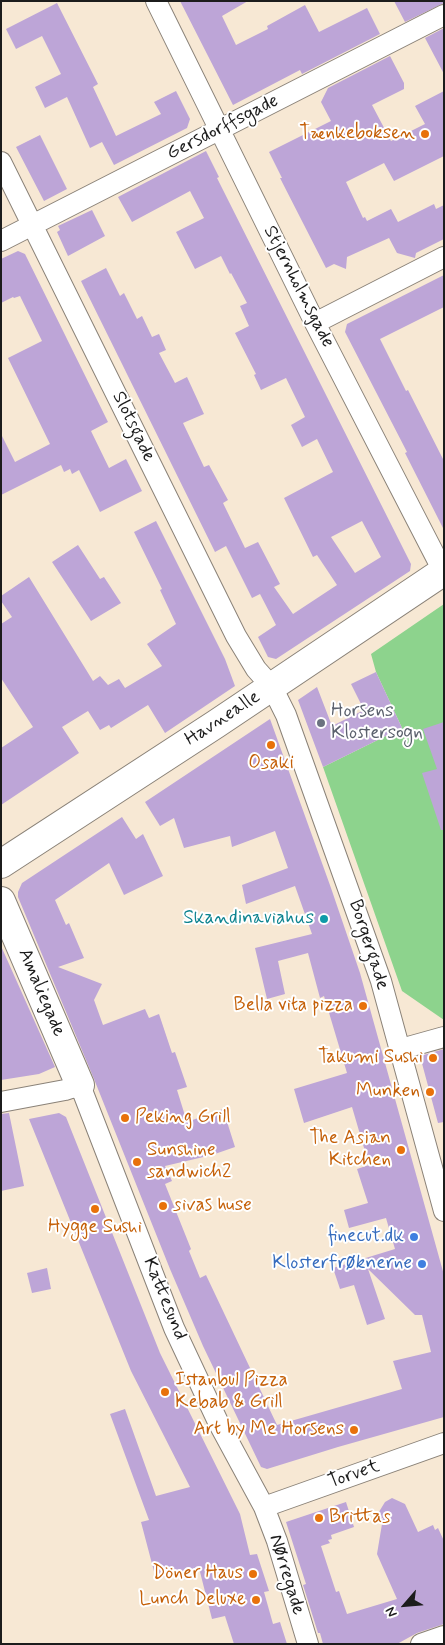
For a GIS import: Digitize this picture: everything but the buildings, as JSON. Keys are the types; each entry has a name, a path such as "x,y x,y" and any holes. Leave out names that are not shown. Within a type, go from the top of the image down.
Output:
{"street":[{"name":"Stjernholmsgade","path":"156,1 315,324 444,571"},
{"name":"Gersdorffsgade","path":"1,241 444,16"},
{"name":"Slotsgade","path":"1,162 236,636 256,669 272,687"},
{"path":"315,324 444,257"},
{"name":"Havnealle","path":"1,864 272,687 444,571"},
{"name":"Borgergade","path":"272,687 286,715 381,981 444,1211"},
{"name":"Amaliegade","path":"1,901 9,940 80,1084"},
{"path":"401,1050 444,1037"},
{"path":"1,1102 65,1090 80,1084"},
{"name":"Kattesund","path":"80,1084 174,1328 216,1416 264,1507"},
{"name":"Torvet","path":"264,1507 444,1443"},
{"name":"Nørregade","path":"264,1507 277,1541 308,1644"},
{"path":"421,1644 444,1636"}],"green space":[{"path":"444,604 444,1020 402,991 323,767 402,728 376,672 371,654"}],"place":[{"name":"Tænkeboksen","path":"425,134"},
{"name":"Horsens Klostersogn","path":"321,723"},
{"name":"Osaki","path":"271,745"},
{"name":"Skandinaviahus","path":"324,919"},
{"name":"Bella vita pizza","path":"363,1006"},
{"name":"Takumi Sushi","path":"433,1058"},
{"name":"Munken","path":"430,1092"},
{"name":"Peking Grill","path":"125,1118"},
{"name":"The Asian Kitchen","path":"401,1150"},
{"name":"Sunshine sandwich2","path":"137,1162"},
{"name":"sivas huse","path":"163,1206"},
{"name":"Hygge Sushi","path":"95,1209"},
{"name":"finecut.dk","path":"414,1237"},
{"name":"Klosterfrøknerne","path":"422,1264"},
{"name":"Istanbul Pizza Kebab & Grill","path":"165,1392"},
{"name":"Art by Me Horsens","path":"354,1430"},
{"name":"Brittas","path":"319,1518"},
{"name":"Döner Haus","path":"253,1574"},
{"name":"Lunch Deluxe","path":"256,1600"}]}
